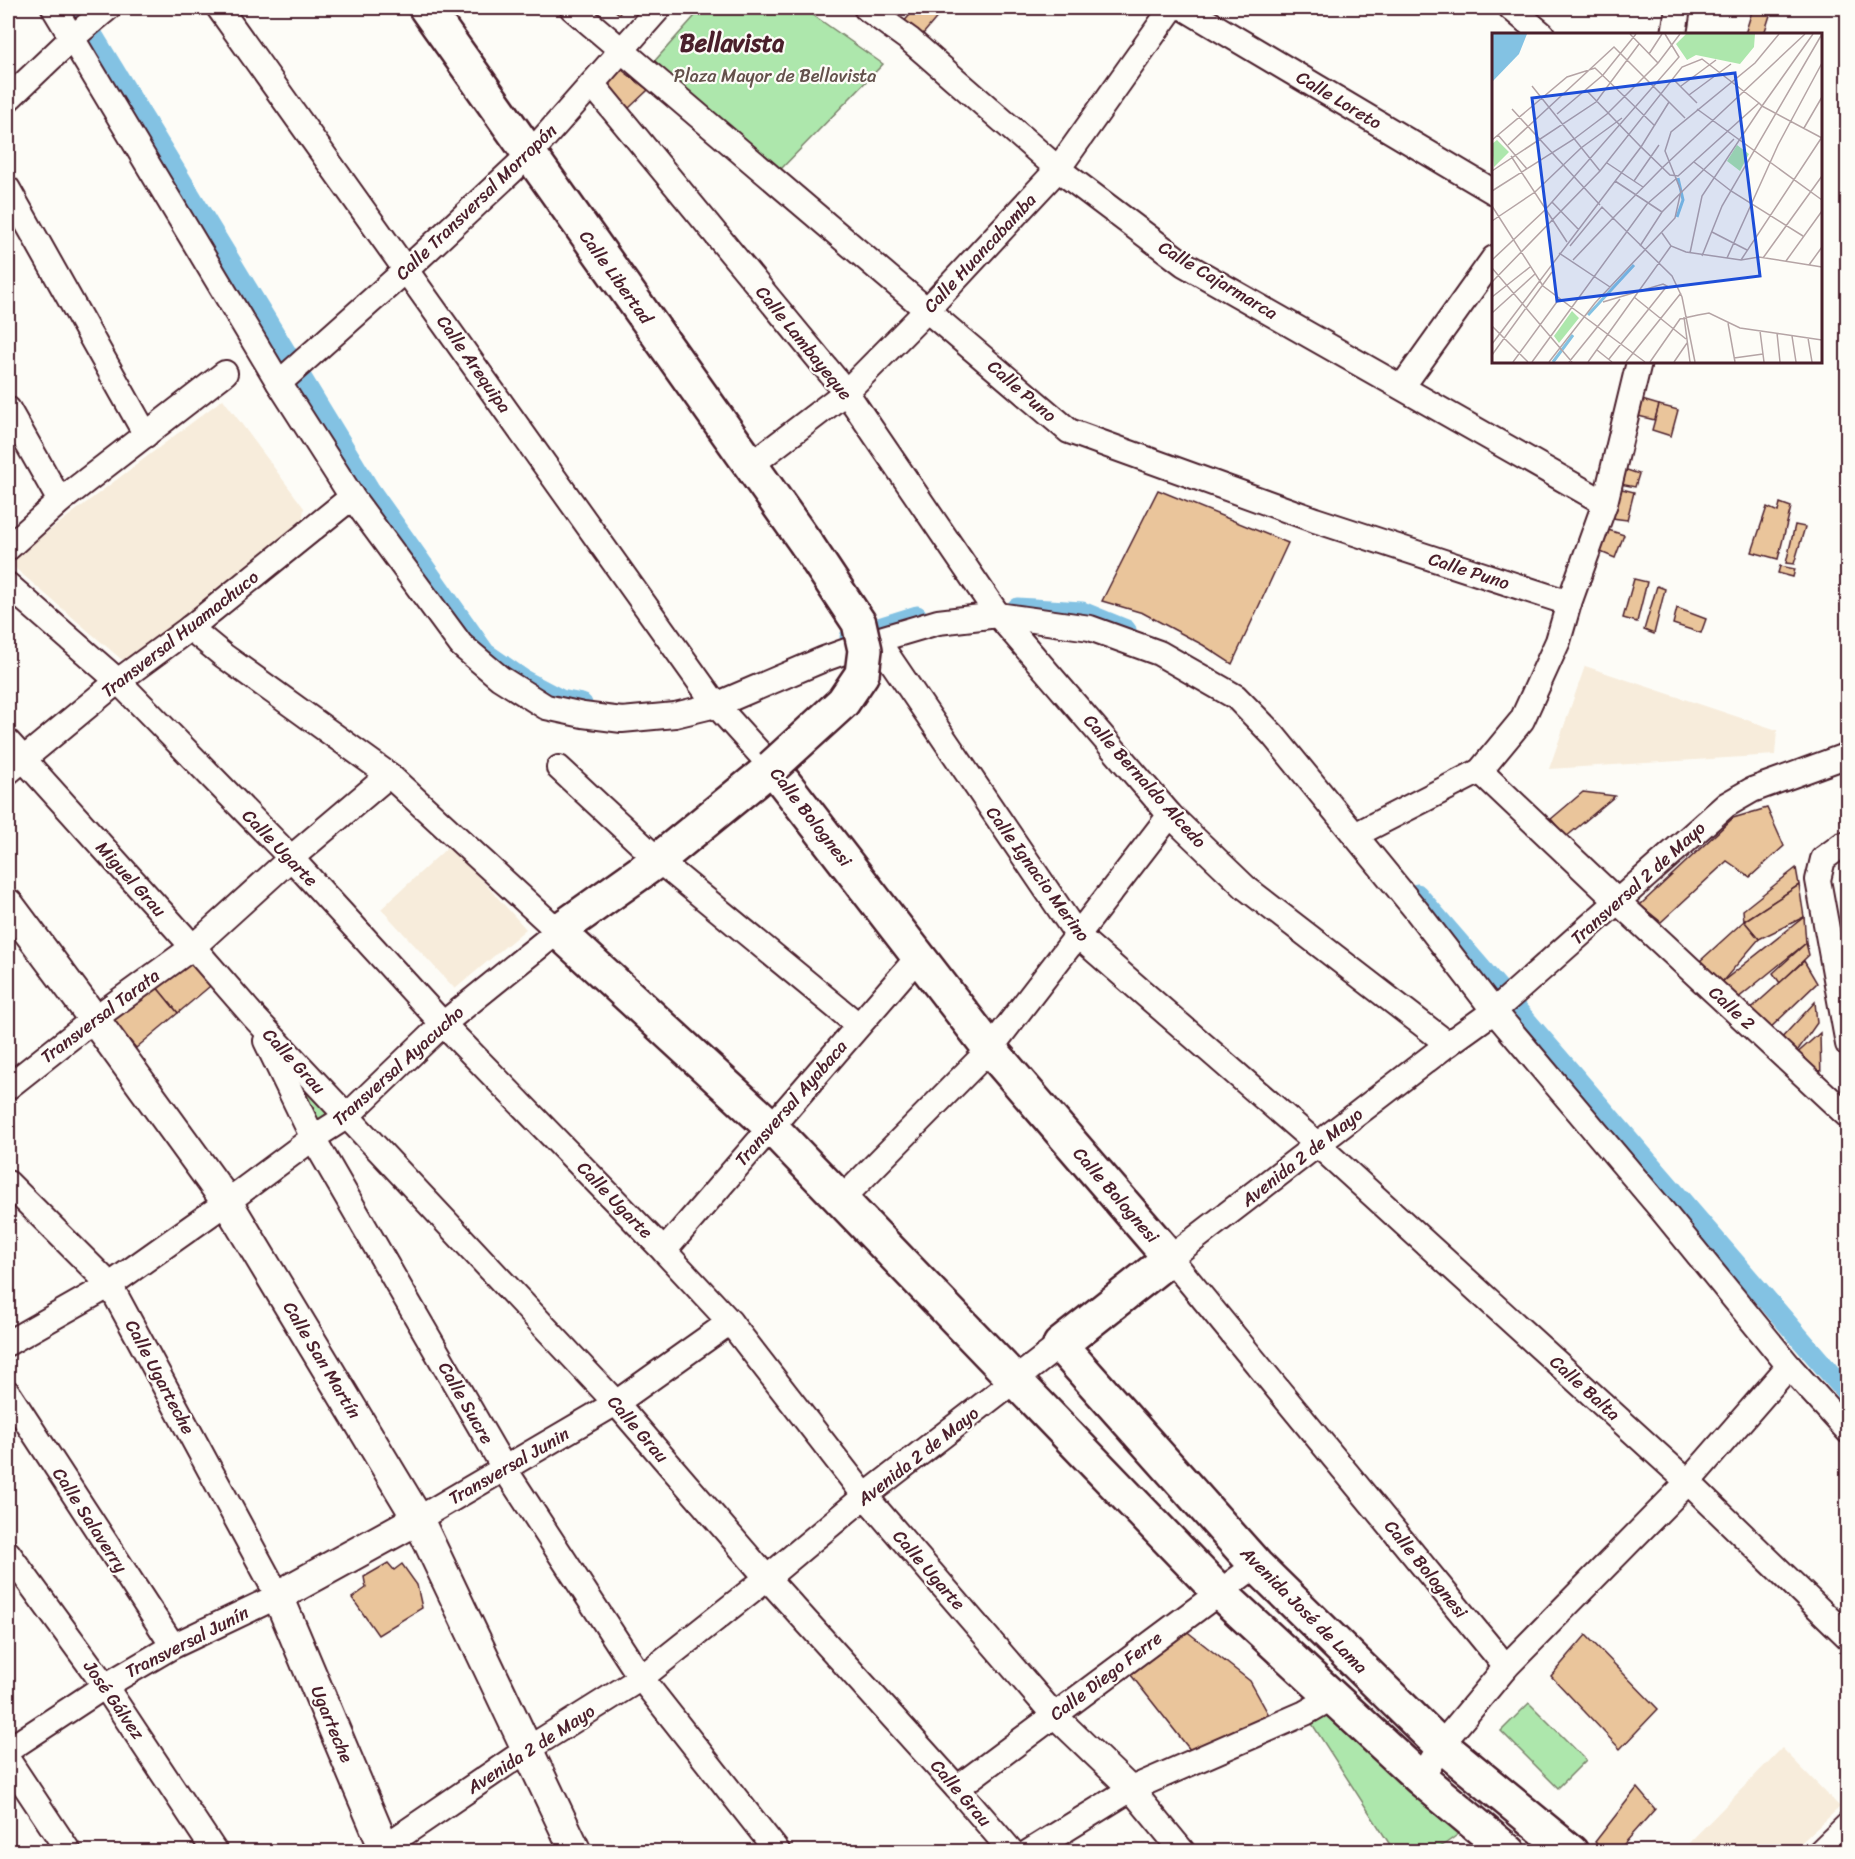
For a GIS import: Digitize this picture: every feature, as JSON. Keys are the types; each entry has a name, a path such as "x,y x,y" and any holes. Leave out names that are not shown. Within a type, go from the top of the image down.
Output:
{"main road":[{"name":"Calle Libertad","path":"426,8 751,465 859,623 865,650 862,674 843,702 772,767"},
{"name":"Transversal Ayacucho","path":"558,931 658,860 772,767"},
{"name":"Calle Bolognesi","path":"772,767 990,1049 1170,1258"},
{"path":"558,931 770,1126 1219,1592 1421,1779 1509,1851"},
{"name":"Avenida 2 de Mayo","path":"1060,1344 1170,1258"},
{"name":"Avenida José de Lama","path":"1060,1344 1256,1565 1441,1745 1571,1851"}],"street":[{"path":"54,8 279,383 352,497 461,645 500,678 546,707 583,716 622,720 723,712 824,659 938,622 998,615 1090,628 1159,653 1236,697 1273,735 1789,1366 1848,1431"},
{"path":"8,99 72,38 108,8"},
{"name":"Calle Arequipa","path":"219,8 723,712"},
{"name":"Calle Puno","path":"573,8 1069,431 1315,520 1569,603"},
{"name":"Calle Transversal Morropón","path":"279,383 407,269 529,155 659,8"},
{"name":"Calle Cajarmarca","path":"866,8 910,40 1058,170 1184,264 1605,503"},
{"name":"Calle Huancabamba","path":"751,465 846,392 927,310 1058,170 1172,8"},
{"name":"Calle Loreto","path":"1184,8 1492,191"},
{"path":"1511,8 1541,33"},
{"path":"1674,33 1678,8"},
{"name":"Calle Lambayeque","path":"592,84 846,392 998,615"},
{"path":"8,189 146,435"},
{"path":"1402,387 1492,261"},
{"path":"1355,835 1480,771 1522,720 1558,641 1569,603 1605,503 1639,363"},
{"path":"8,548 60,501 225,374"},
{"path":"8,409 60,501"},
{"name":"Transversal Huamachuco","path":"12,758 190,628 352,497"},
{"name":"Calle Ugarte","path":"8,585 118,681 291,858 443,1024 730,1322 866,1497 1054,1715 1131,1789 1183,1851"},
{"name":"Calle Bernaldo Alcedo","path":"998,615 1170,814 1246,888 1448,1044"},
{"path":"190,628 224,656 389,775 558,931"},
{"name":"Calle Ignacio Merino","path":"877,640 1078,936 1318,1145"},
{"name":"Calle Bolognesi","path":"723,712 772,767"},
{"name":"Transversal 2 de Mayo","path":"1448,1044 1496,1009 1726,805 1752,790 1848,755"},
{"name":"Miguel Grau","path":"12,758 193,947 254,1017"},
{"path":"559,768 658,860 858,1025"},
{"name":"Calle 2","path":"1480,771 1848,1116"},
{"name":"Transversal Tarata","path":"8,1087 94,1018 193,947 291,858 389,775"},
{"path":"842,1199 990,1049 1170,814"},
{"path":"1848,845 1842,845 1823,859 1818,880 1848,1044"},
{"name":"Calle San Martín","path":"8,904 227,1202 418,1519 576,1851"},
{"name":"Transversal Ayacucho","path":"8,1343 110,1285 313,1138 346,1117 443,1024 558,931"},
{"name":"Transversal Ayabaca","path":"664,1251 919,956"},
{"name":"Calle Grau","path":"254,1017 616,1403 767,1578 1012,1851"},
{"name":"Calle Sucre","path":"254,1017 313,1138 504,1468 641,1678 778,1851"},
{"name":"Avenida 2 de Mayo","path":"1170,1258 1448,1044"},
{"name":"Calle Balta","path":"1318,1145 1688,1482 1848,1636"},
{"name":"Calle Ugarteche","path":"8,1184 110,1285 278,1596"},
{"name":"Calle Bolognesi","path":"1170,1258 1506,1667"},
{"name":"Transversal Junin","path":"278,1596 418,1519 616,1403 730,1322"},
{"name":"Avenida 2 de Mayo","path":"382,1850 528,1749 641,1678 1060,1344"},
{"path":"1421,1779 1441,1745 1506,1667 1688,1482 1789,1366"},
{"name":"Calle Salaverry","path":"8,1393 173,1646"},
{"name":"José Gálvez","path":"8,1553 105,1686 215,1851"},
{"name":"Calle Diego Ferre","path":"957,1788 1256,1565"},
{"name":"Transversal Junín","path":"8,1750 105,1686 173,1646 278,1596"},
{"name":"Ugarteche","path":"278,1596 382,1850"},
{"path":"1029,1851 1131,1789 1305,1713 1333,1697"},
{"path":"8,1760 69,1851"},
{"path":"1820,1851 1845,1831"}],"shaded area":[{"path":"223,399 304,508 302,526 132,660 121,659 8,562"},
{"path":"1585,666 1777,730 1775,755 1549,769"},
{"path":"450,845 526,929 455,989 381,909"},
{"path":"1782,1748 1840,1807 1792,1851 1681,1851"}],"green space":[{"name":"Plaza Mayor de Bellavista","path":"702,8 803,8 883,64 781,169 652,64"},
{"path":"279,1056 331,1111 326,1121 317,1124"},
{"path":"1333,1697 1463,1831 1435,1851 1394,1851 1305,1713"},
{"path":"1529,1703 1586,1760 1558,1788 1501,1731"}],"building":[{"path":"612,8 624,8 619,14"},
{"path":"916,8 945,8 918,40 901,25"},
{"path":"1753,8 1771,12 1764,33 1745,33"},
{"path":"618,67 648,90 628,109 606,80"},
{"path":"1642,400 1659,405 1655,420 1638,416"},
{"path":"1659,405 1678,410 1671,436 1652,430"},
{"path":"1624,469 1639,474 1635,487 1620,484"},
{"path":"1618,488 1634,492 1627,520 1612,518"},
{"path":"1158,490 1288,543 1232,664 1203,645 1143,613 1102,601"},
{"path":"1780,503 1791,507 1778,559 1752,552 1767,507 1778,512"},
{"path":"1795,525 1805,527 1794,564 1786,563"},
{"path":"1602,528 1624,535 1615,558 1596,550"},
{"path":"1780,566 1795,569 1793,577 1778,573"},
{"path":"1634,579 1647,582 1637,622 1623,618"},
{"path":"1657,586 1665,589 1654,634 1644,630"},
{"path":"1677,608 1706,619 1701,633 1673,624"},
{"path":"1583,792 1615,796 1566,837 1551,819"},
{"path":"1767,808 1784,846 1750,877 1727,861 1661,922 1640,905 1733,818"},
{"path":"1796,868 1799,885 1744,921 1743,910"},
{"path":"1799,885 1804,917 1759,939 1744,921"},
{"path":"1804,917 1806,943 1732,1003 1722,982"},
{"path":"1744,921 1759,939 1722,982 1700,961"},
{"path":"1806,943 1809,955 1780,983 1773,973"},
{"path":"192,954 215,982 178,1013 155,985"},
{"path":"1804,961 1817,983 1765,1033 1744,1015"},
{"path":"155,985 178,1013 136,1048 113,1020"},
{"path":"1815,1002 1817,1023 1793,1057 1777,1043"},
{"path":"1820,1033 1821,1082 1793,1057"},
{"path":"388,1563 394,1570 402,1564 417,1585 422,1608 378,1635 352,1598 366,1588 364,1577"},
{"path":"1180,1626 1250,1681 1270,1717 1191,1751 1131,1675 1138,1657"},
{"path":"1586,1635 1658,1709 1620,1749 1551,1676"},
{"path":"1637,1788 1655,1809 1617,1852 1604,1852 1595,1842"}],"waterway":[{"path":"76,8 369,489 485,653 525,681 561,700 582,704"},
{"path":"1017,608 1082,612 1126,630"},
{"path":"850,637 917,616"},
{"path":"1417,894 1848,1394"}],"district":[{"name":"Bellavista","path":"732,43"}]}
